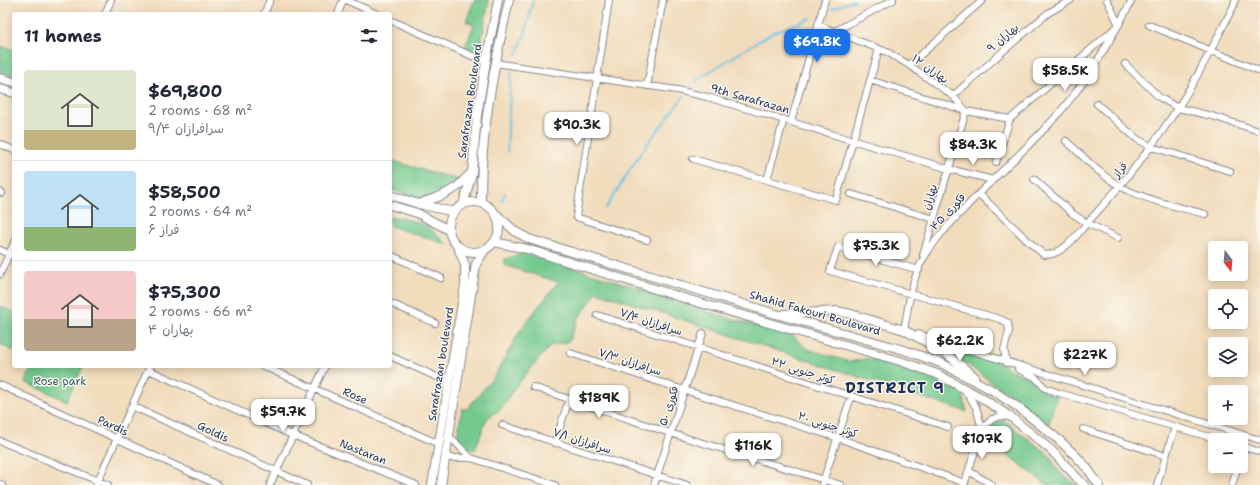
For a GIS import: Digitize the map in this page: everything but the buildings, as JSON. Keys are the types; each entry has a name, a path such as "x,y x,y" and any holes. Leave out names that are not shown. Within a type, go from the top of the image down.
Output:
{"main road":[{"name":"Sarafrazan Boulevard","path":"463,205 472,173 477,116 498,0"},
{"name":"Sarafrazan Boulevard","path":"481,203 481,181 487,118 495,63 509,0"},
{"path":"0,78 12,81"},
{"path":"0,89 12,92"},
{"path":"419,204 443,195 457,187 472,173"},
{"path":"392,196 419,204 454,212"},
{"path":"470,202 481,203 489,207 496,214 499,224 498,233 494,242 485,250 467,252 458,247 452,240 449,230 450,221 454,212 463,205 470,202"},
{"path":"392,206 417,213 449,230"},
{"name":"Shahid Fakouri Boulevard","path":"496,214 516,232 529,239 776,314 904,350 941,363 992,390 1019,408 1059,440 1087,468 1099,485"},
{"name":"Shahid Fakouri Boulevard","path":"494,242 527,249 690,300 900,361 937,374 962,386 1012,418"},
{"name":"Sarafrazan boulevard","path":"432,485 465,285 465,265 458,247"},
{"name":"Sarafrazan boulevard","path":"441,485 476,264 485,250"},
{"path":"776,314 837,311 904,330 943,351 992,390"},
{"path":"1012,418 1051,450 1084,485"}],"street":[{"path":"106,12 111,0"},
{"path":"265,12 270,0"},
{"path":"339,12 344,0 372,12"},
{"path":"609,0 576,217 647,240"},
{"path":"647,86 663,0"},
{"path":"791,122 825,0"},
{"path":"835,31 893,0"},
{"path":"909,65 984,0"},
{"name":"بهاران ۹","path":"953,96 1001,52 1048,13 1071,0"},
{"path":"996,162 1010,120 1119,25 1107,0"},
{"name":"فکوری ۴۵","path":"904,330 910,295 920,267 933,243 979,194 1016,159 1074,95 1093,68 1132,0"},
{"name":"فراز","path":"979,194 1044,255 1052,255 1064,247 1121,186 1152,147 1178,108 1211,51 1234,5 1235,0"},
{"path":"392,21 486,62"},
{"name":"بهاران ۱۲","path":"818,25 887,52 909,65 953,96 966,111"},
{"path":"1149,25 1260,72"},
{"path":"693,159 836,200 879,49"},
{"name":"9th Sarafrazan","path":"495,63 677,90 707,96 949,169 993,180"},
{"path":"1125,64 1159,97 1178,108 1212,116 1256,130"},
{"path":"870,80 966,111 1010,120"},
{"path":"1097,104 1137,139 1152,147 1230,171"},
{"name":"بهاران","path":"920,267 966,111"},
{"path":"767,180 784,119"},
{"path":"1066,141 1105,177 1136,194 1205,214"},
{"path":"0,144 12,149"},
{"path":"1034,179 1073,214 1086,223 1118,238"},
{"path":"851,194 934,219"},
{"path":"920,267 838,247 830,271 910,295 1000,319 1008,323 1009,331 1004,350 1008,366 1035,377 1045,388 1208,437"},
{"path":"0,250 12,255 0,274"},
{"path":"392,256 441,278"},
{"path":"392,304 435,323"},
{"name":"سرافرازان ۷/۴","path":"597,315 698,348"},
{"path":"904,330 1260,440"},
{"name":"فکوری ۵۰","path":"654,485 703,332"},
{"name":"کوثر جنوبی ۲۲","path":"698,348 948,427"},
{"name":"سرافرازان ۷/۳","path":"570,353 684,390"},
{"path":"392,357 437,377"},
{"path":"97,483 149,368"},
{"name":"Nastaran","path":"149,368 292,435 416,485"},
{"name":"Rose","path":"267,368 439,444"},
{"path":"270,485 324,368"},
{"path":"1045,388 1043,384 1044,380 1049,375"},
{"name":"Pardis","path":"0,385 218,485"},
{"path":"962,386 976,407 982,429"},
{"path":"533,387 823,482 841,485"},
{"name":"کوثر جنوبی ۲۰","path":"684,390 838,438 964,484"},
{"path":"823,482 851,397"},
{"path":"555,444 569,399"},
{"name":"Goldis","path":"132,406 307,485"},
{"path":"964,484 982,429 992,419 1001,416 1012,418"},
{"name":"سرافرازان ۷/۱","path":"502,425 555,444 687,485"},
{"path":"1157,485 1175,427"},
{"path":"1083,428 1166,456"},
{"path":"448,436 470,458"},
{"path":"0,441 97,483 108,485"},
{"path":"1248,448 1260,452"},
{"path":"445,458 470,458 551,484"},
{"path":"969,471 992,485"},
{"path":"1232,485 1236,473"}],"green space":[{"path":"474,0 489,0 479,52 465,47 474,25 466,21"},
{"path":"0,46 12,49 12,76 0,72"},
{"path":"392,161 459,180 442,191 422,199 392,190"},
{"path":"392,217 399,217 426,225 448,245 392,227"},
{"path":"523,253 653,292 667,300 763,328 790,333 807,349 850,362 869,358 941,381 958,390 963,395 967,412 597,292 578,319 569,341 550,346 515,387 501,409 487,418 475,450 464,447 457,438 462,409 467,409 494,377 521,329 558,282 504,265 505,259"},
{"name":"Rose park","path":"0,306 12,311 12,350 0,344"},
{"path":"935,341 1000,362 1010,370 1031,378 1045,393 1057,396 1049,424"},
{"name":"Rose park","path":"31,368 82,368 67,401 25,382"},
{"path":"1004,420 1050,456 1056,468 1065,477 1077,485 1047,485 984,437 988,425"}],"waterway":[{"path":"517,55 525,34 533,0"},
{"path":"832,9 854,0"},
{"path":"696,82 699,78 772,33 811,18"},
{"path":"507,151 511,73"},
{"path":"606,208 642,151 684,96"},
{"path":"502,201 505,193"}],"district":[{"name":"DISTRICT 9","path":"895,388"}]}
